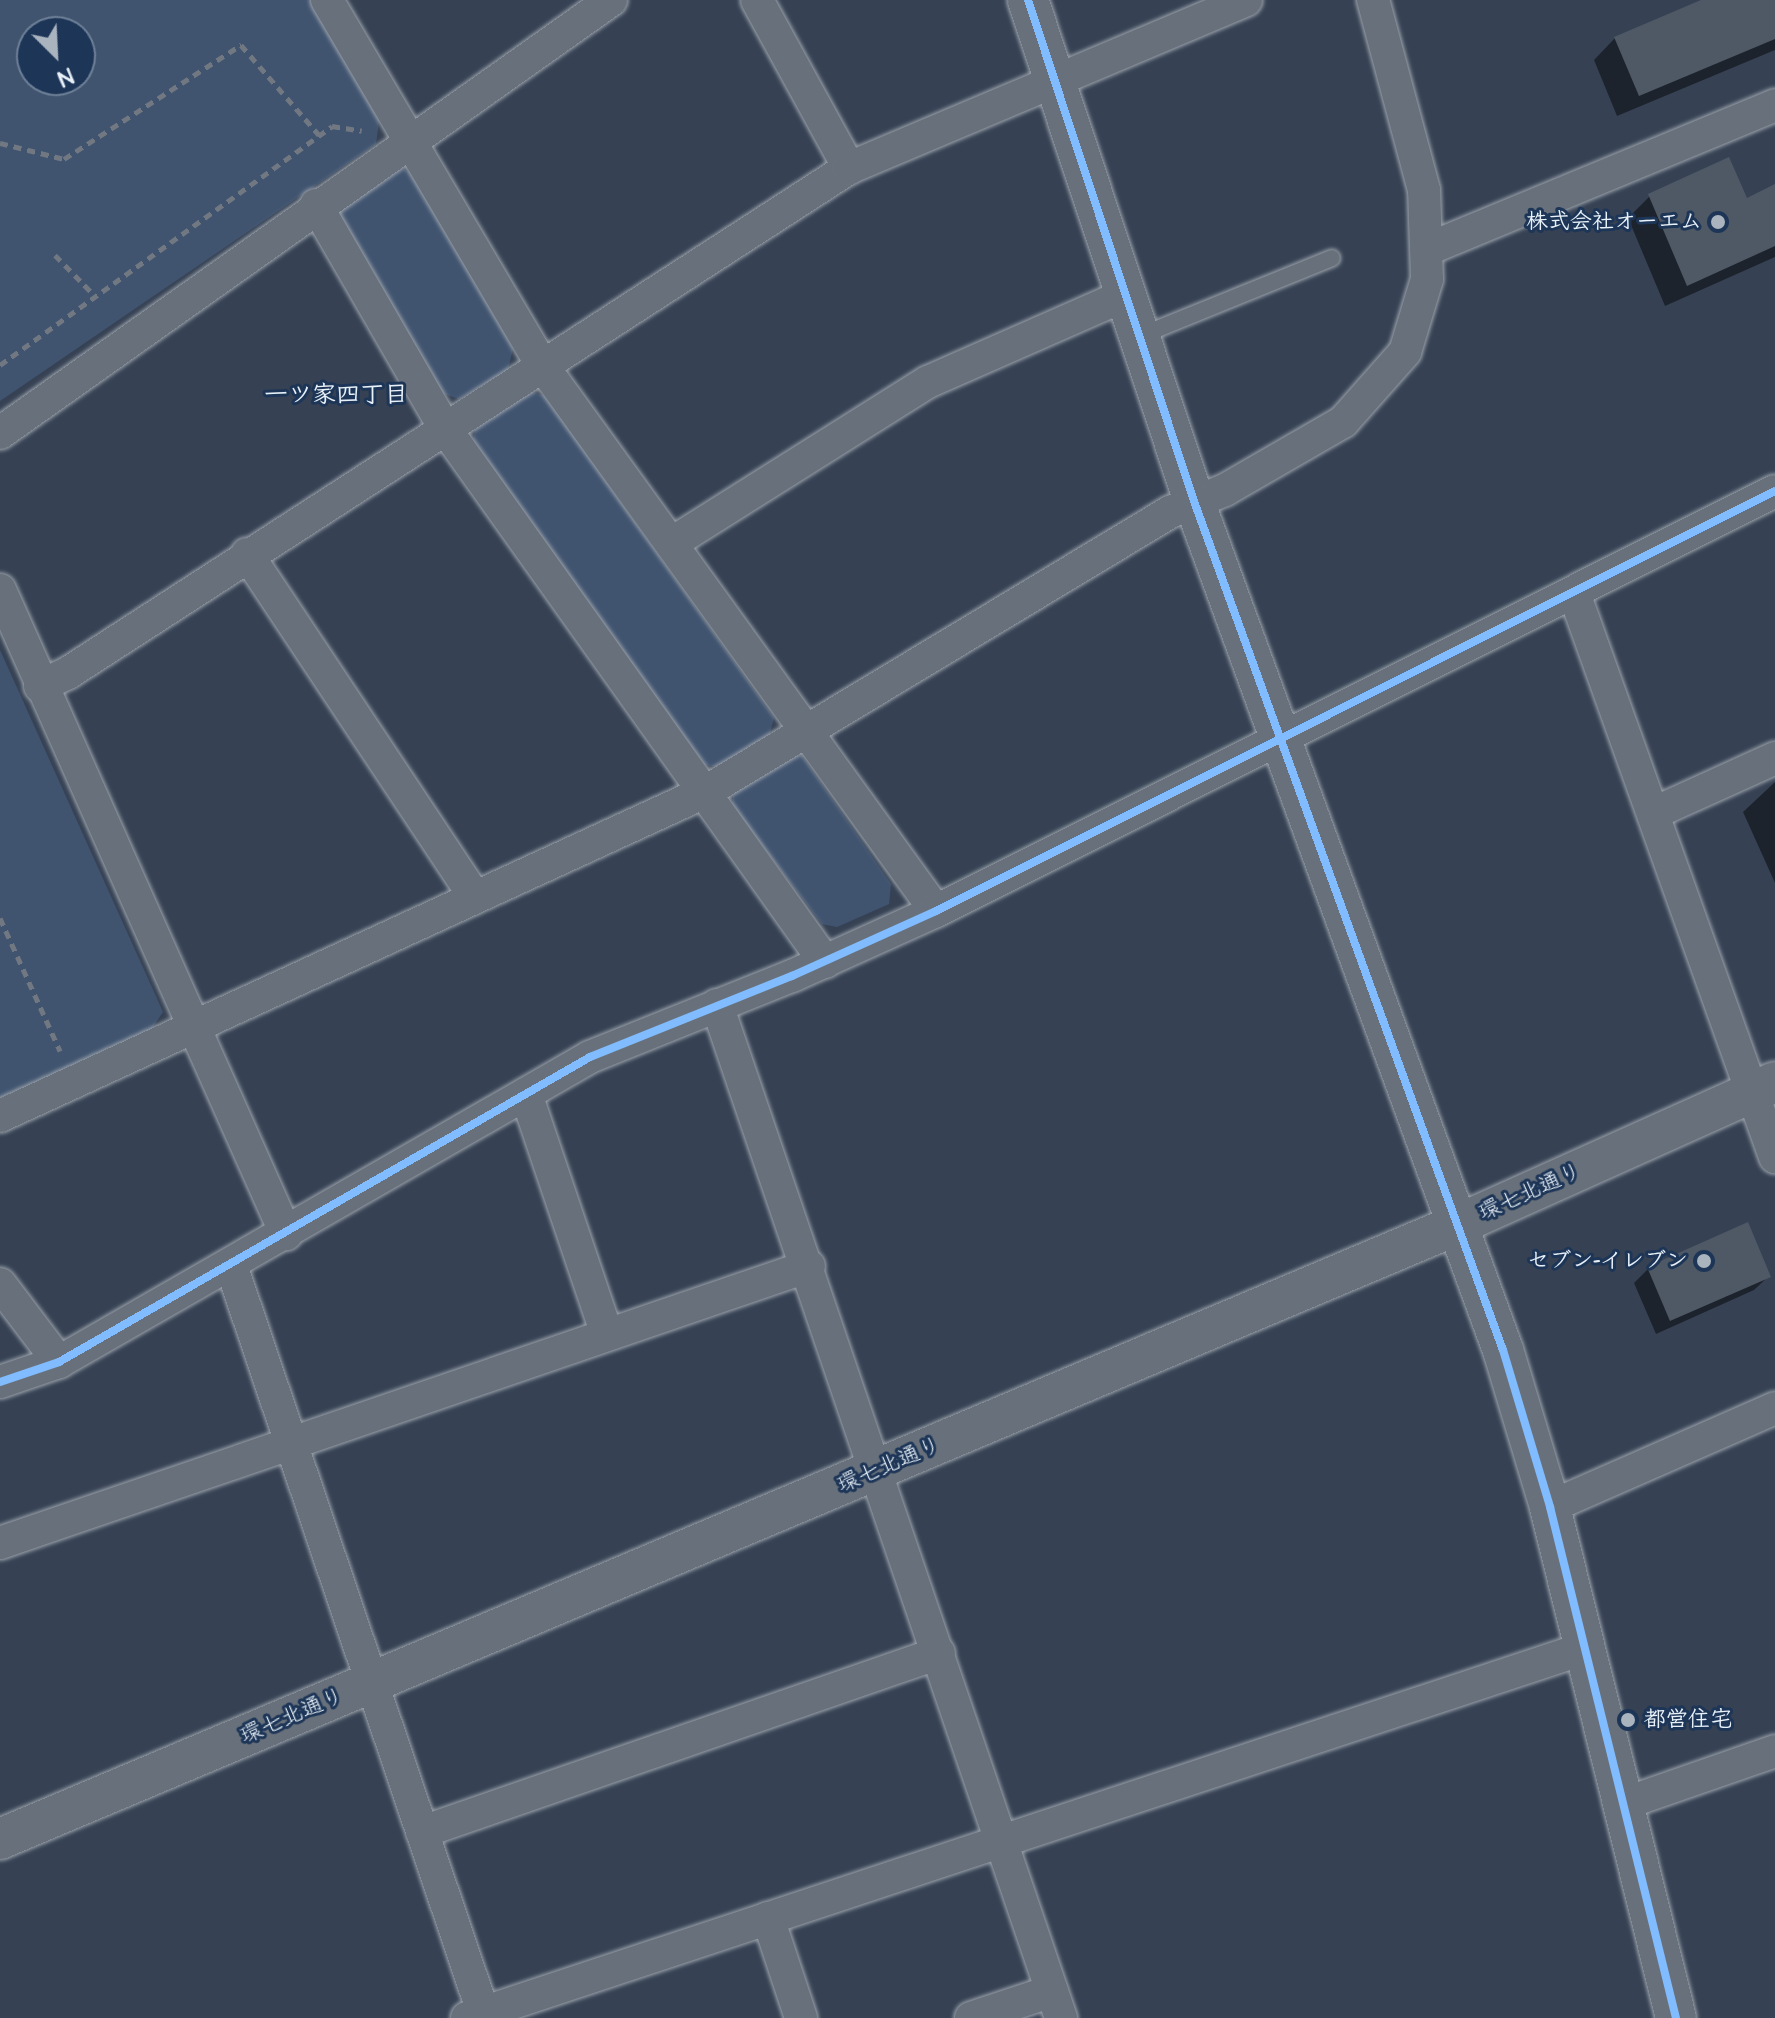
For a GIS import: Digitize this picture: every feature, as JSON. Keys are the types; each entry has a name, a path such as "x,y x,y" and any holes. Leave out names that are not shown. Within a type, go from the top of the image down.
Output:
{"street":[{"path":"327,0 542,365 809,730 936,911"},
{"path":"0,433 316,205 611,0"},
{"path":"757,0 849,168"},
{"path":"1028,0 1195,504 1459,1224 1550,1507 1676,2018"},
{"path":"40,686 849,168 1246,0"},
{"path":"0,1116 707,791 1159,519 1195,504 1343,422 1376,390 1405,352 1427,279 1424,190 1373,0"},
{"path":"1428,249 1775,105"},
{"path":"316,205 444,427 707,791 825,962"},
{"path":"672,543 928,382 1125,295"},
{"path":"0,1382 59,1362 590,1057 825,962 936,911 1775,491"},
{"path":"247,554 474,896"},
{"path":"0,590 40,686 286,1234"},
{"path":"1574,593 1654,813 1764,1087 1775,1157"},
{"path":"1654,813 1775,758"},
{"path":"717,1005 809,1266 1056,2004 971,2018"},
{"name":"環七北通り","path":"0,1839 1459,1224 1764,1087"},
{"path":"526,1094 607,1334"},
{"path":"231,1265 422,1832 478,2016 1583,1649"},
{"path":"0,1543 809,1266"},
{"path":"0,1284 59,1362"},
{"path":"1550,1507 1775,1408"},
{"path":"422,1832 939,1653"},
{"path":"1623,1804 1775,1751"},
{"path":"768,1918 801,2018"}],"lane":[{"path":"1139,336 1332,258"}],"path":[{"path":"0,143 64,159 241,45 319,135"},
{"path":"0,365 332,126 410,139"},
{"path":"55,255 95,296"},
{"path":"0,918 74,1081"}],"shaded area":[{"path":"0,0 312,0 380,114 376,144 0,401"},
{"path":"389,165 412,172 513,348 508,370 459,399 441,393 337,217 343,198"},
{"path":"526,390 545,396 774,718 769,736 721,767 697,764 473,444 476,422"},
{"path":"0,650 163,1012 150,1031 0,1098"},
{"path":"783,753 802,756 891,884 889,904 837,927 822,924 732,806 734,786"}],"building":[{"path":"1701,0 1775,0 1775,39 1639,96 1614,37"},
{"name":"株式会社オーエム","path":"1729,157 1747,198 1775,184 1775,246 1687,286 1648,194"},
{"path":"1748,1222 1771,1277 1670,1321 1647,1267"}],"cycle path":[{"path":"1028,0 1195,504 1503,1350 1550,1507 1676,2018"},
{"path":"0,1382 59,1362 590,1057 792,976 936,911 1775,491"}],"place":[{"name":"株式会社オーエム","path":"1718,222"},
{"name":"セブン-イレブン","path":"1704,1261"},
{"name":"都営住宅","path":"1628,1720"}],"district":[{"name":"一ツ家四丁目","path":"336,396"}]}
